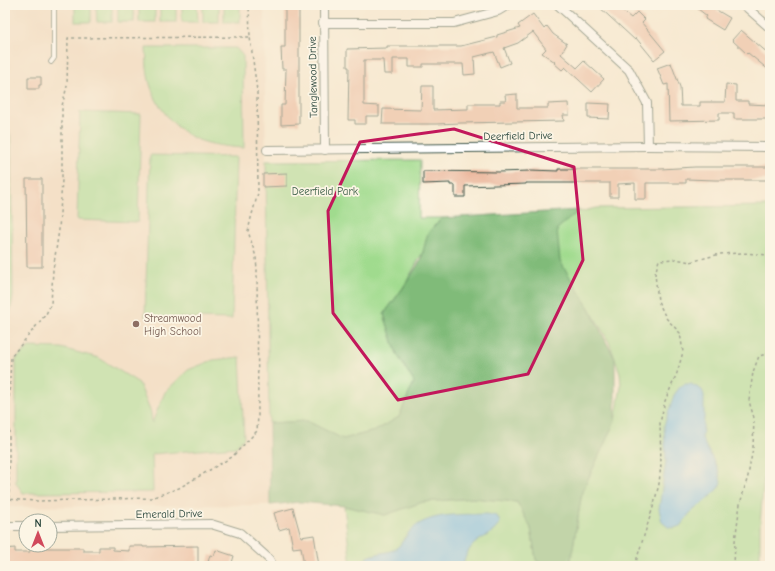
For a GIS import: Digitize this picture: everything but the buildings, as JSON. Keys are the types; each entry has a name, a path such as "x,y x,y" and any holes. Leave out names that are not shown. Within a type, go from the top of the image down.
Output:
{"street":[{"name":"Tanglewood Drive","path":"324,5 325,150"},
{"path":"323,23 454,23 498,11 508,5"},
{"path":"558,5 629,70 647,103 648,146"},
{"path":"744,5 770,28"},
{"name":"Deerfield Drive","path":"267,150 648,146 770,147"},
{"name":"Emerald Drive","path":"58,526 211,524 240,533 269,559 273,566"},
{"path":"5,526 18,526"}],"lane":[{"path":"51,62 54,58 54,5"}],"path":[{"path":"5,499 37,501 151,498 179,488 232,457 257,432 256,257 248,231 258,193 257,91 250,37 249,5"},
{"path":"10,499 10,357 46,314 51,304 53,270 59,230 62,180 62,106 67,86 68,38 250,37"},
{"path":"636,566 659,484 661,464 660,423 665,402 677,373 683,352 680,333 666,318 658,301 655,274 659,260 676,259 690,262 720,254 742,253 770,255"},
{"path":"734,566 735,541 740,504 748,476 753,448 754,418 749,401 753,372 759,356 770,353"}],"highlighted area":[{"path":"454,129 574,167 583,260 528,374 398,400 333,313 328,211 360,142"}],"shaded area":[{"name":"Streamwood High School","path":"5,5 264,5 270,505 5,507"}],"green space":[{"path":"75,5 91,5 91,22 75,22"},
{"path":"96,5 112,5 112,22 97,22"},
{"path":"118,5 134,5 134,22 118,22"},
{"path":"139,5 155,5 155,22 139,22"},
{"path":"160,5 176,5 176,22 160,22"},
{"path":"182,5 197,5 198,22 182,22"},
{"path":"203,5 219,5 219,22 203,22"},
{"path":"224,5 240,5 240,22 224,22"},
{"path":"146,48 236,48 243,56 244,148 208,143 196,139 187,134 171,121 164,113 150,85"},
{"path":"80,112 141,114 138,222 77,220"},
{"path":"5,122 10,135 11,145 13,296 10,313 5,326"},
{"path":"150,155 236,157 232,319 145,317"},
{"name":"Deerfield Park","path":"420,160 419,218 442,218 403,288 384,314 397,354 414,382 399,417 375,431 343,439 307,421 269,423 266,161"},
{"path":"770,206 770,401 760,525 760,566 570,566 582,492 615,421 621,386 620,373 609,342 589,308 565,273 555,249 556,229 570,214 596,208"},
{"path":"580,210 557,229 560,261 589,308 615,359 615,421 582,492 570,566 544,566 536,560 531,528 517,502 473,498 423,502 385,515 344,506 300,502 270,505 269,423 307,421 343,439 375,431 399,417 414,382 397,354 384,314 421,260 428,232 442,218"},
{"path":"29,347 61,348 99,358 139,383 151,413 152,423 165,392 188,370 213,360 240,357 244,438 236,447 152,454 153,492 23,493 16,483 16,359"},
{"path":"473,498 517,502 531,528 536,560 544,566 351,566 344,506 385,515 423,502"}],"water":[{"path":"685,384 691,384 702,390 704,395 702,438 718,469 721,482 719,487 711,496 690,513 680,526 674,528 668,527 662,522 659,509 666,461 664,426 674,395 680,387"},
{"path":"487,514 497,516 500,522 492,532 474,544 466,555 462,566 361,566 363,561 370,556 395,549 413,528 429,519 448,515"}],"place":[{"name":"Streamwood High School","path":"136,324"}]}
